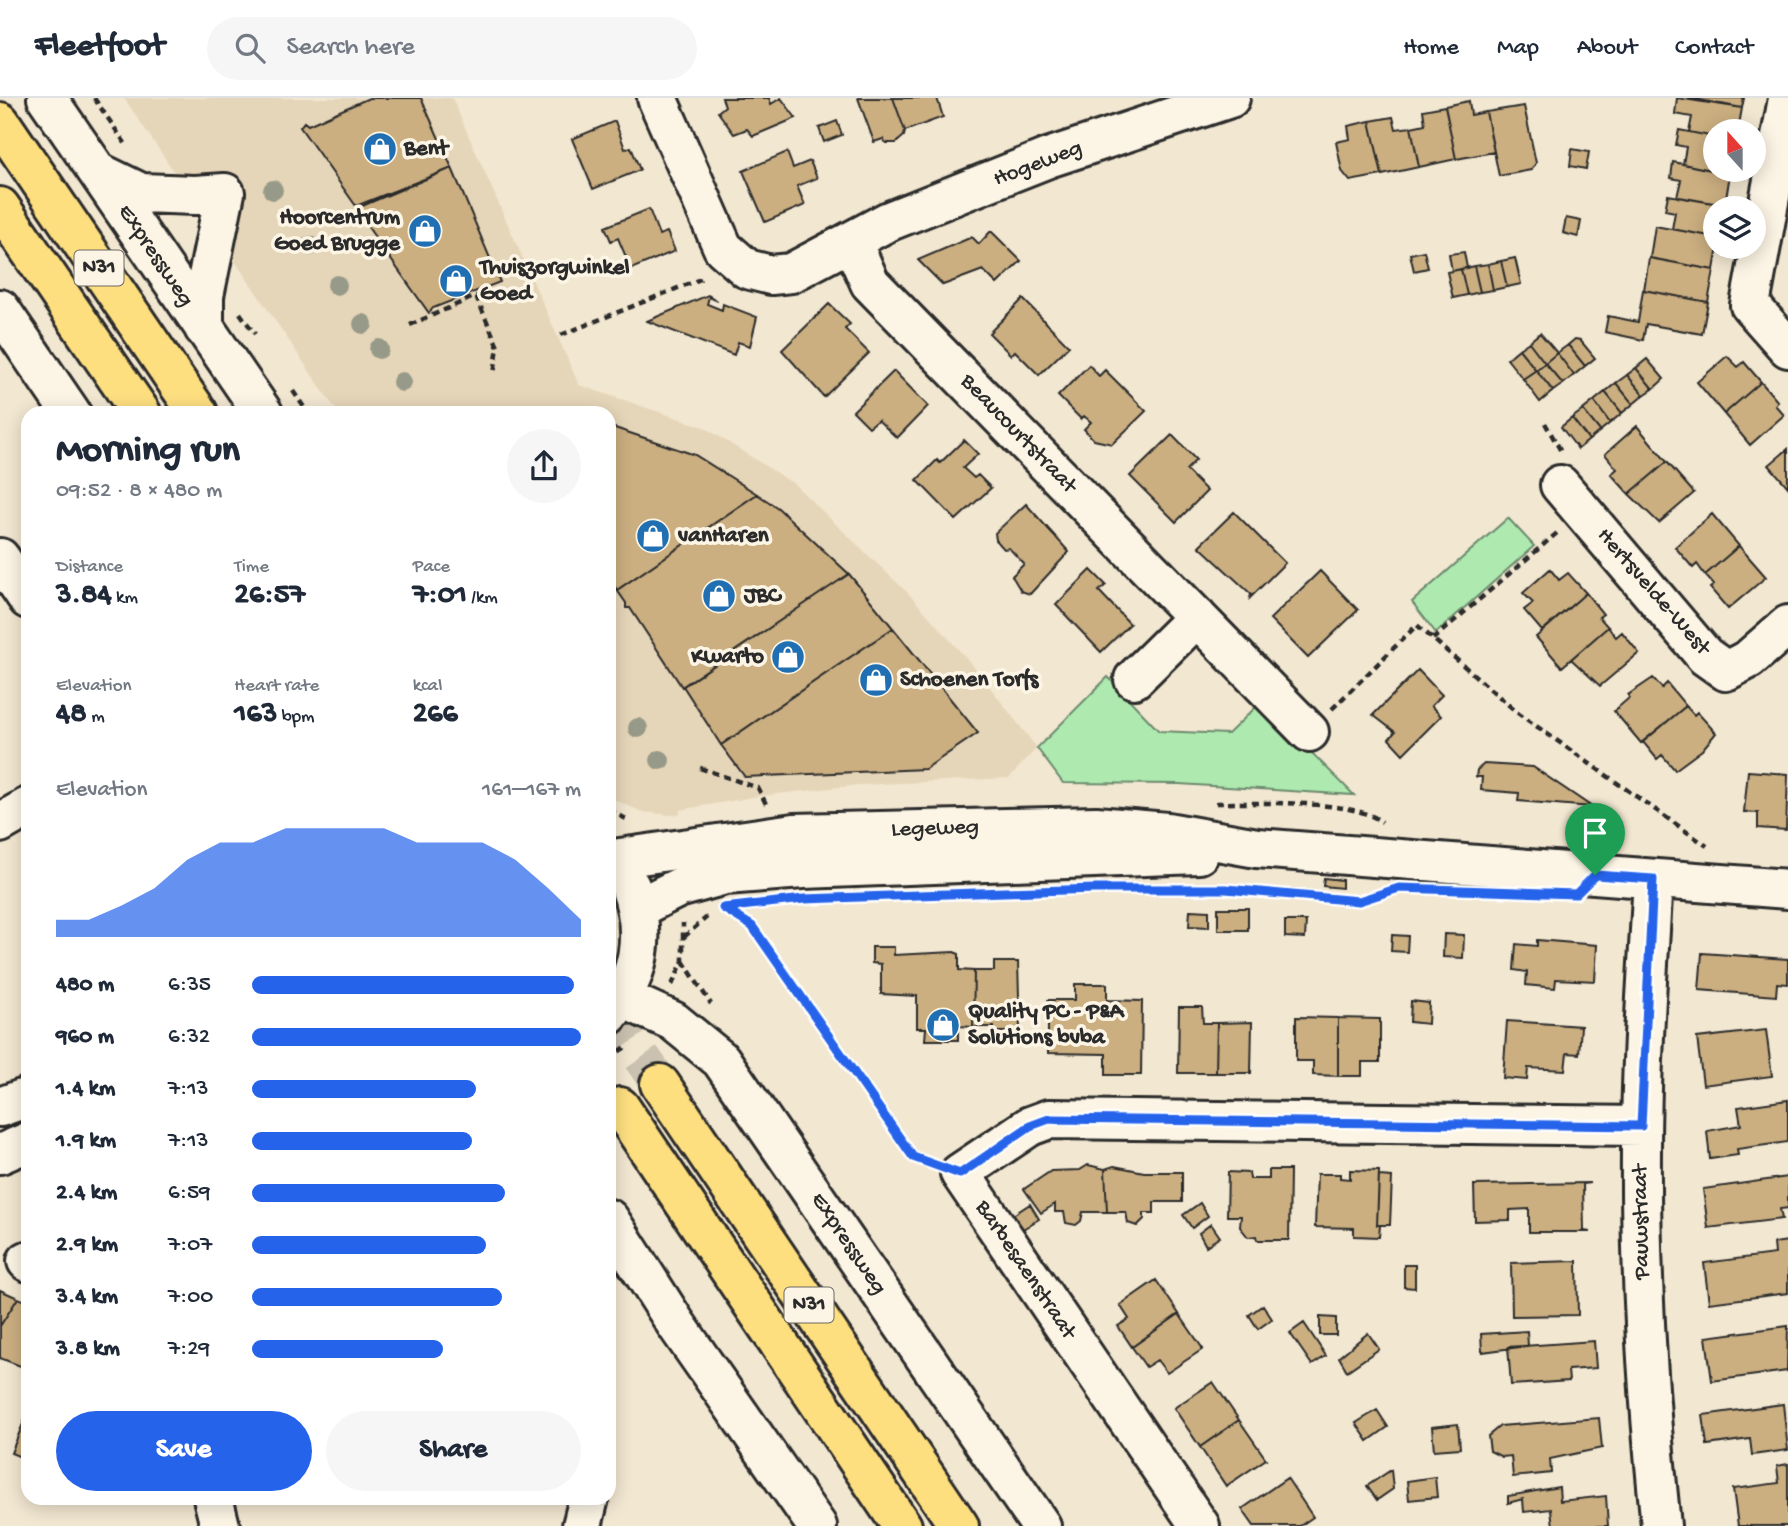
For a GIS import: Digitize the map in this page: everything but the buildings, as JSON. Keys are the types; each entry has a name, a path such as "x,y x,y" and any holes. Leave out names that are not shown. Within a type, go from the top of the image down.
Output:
{"highway":[{"name":"N31","path":"0,122 193,406"},
{"name":"N31","path":"0,207 136,406"},
{"name":"N31","path":"660,1084 959,1526"},
{"name":"N31","path":"620,1107 902,1526"}],"street":[{"name":"Expressweg","path":"47,98 257,406"},
{"path":"657,98 723,248 740,263"},
{"name":"Hogeweg","path":"740,263 758,273 790,273 887,222 1048,158 1230,98"},
{"path":"1788,99 1750,304 1788,348"},
{"path":"97,171 141,193 225,193 204,296 204,328"},
{"name":"Beaucourtstraat","path":"852,242 870,283 1309,732"},
{"path":"0,309 66,406"},
{"name":"Hertsvelde-West","path":"1571,498 1705,656 1726,671 1749,659 1788,625"},
{"path":"0,558 21,589"},
{"path":"1134,679 1197,617"},
{"path":"0,823 21,811"},
{"name":"Legeweg","path":"616,857 794,833 1096,825 1167,832 1257,848 1788,889"},
{"name":"Legeweg","path":"638,908 678,888 725,875 964,862 1161,858 1257,848"},
{"path":"616,865 628,882 638,908 641,941 635,972 616,1007"},
{"name":"Pauwstraat","path":"1653,879 1641,1126 1643,1313 1662,1525"},
{"name":"Expressweg","path":"616,1007 673,1021 721,1060 1041,1526"},
{"path":"0,1107 21,1100"},
{"path":"960,1174 1030,1126 1049,1119 1641,1126"},
{"path":"0,1154 21,1145"},
{"name":"Barbesaenstraat","path":"960,1174 1200,1526"},
{"path":"616,1230 676,1324 817,1526"},
{"path":"215,1505 220,1526"},
{"path":"582,1526 587,1505"}],"path":[{"path":"561,335 740,263"},
{"path":"410,325 476,296 498,347 494,374"},
{"path":"1433,639 1571,498"},
{"path":"1309,732 1417,625 1519,714 1709,848"},
{"path":"700,768 758,788 770,811"},
{"path":"1199,889 1359,901 1386,893"},
{"path":"731,905 723,908 752,926 913,1157 960,1174"},
{"path":"684,937 711,913"}],"shaded area":[{"path":"124,98 452,98 579,385 704,427 794,484 911,596 974,667 1037,748 1009,778 859,785 759,796 680,810 680,814 672,815 642,812 616,800 616,406 333,406"}],"green space":[{"path":"1508,518 1534,546 1436,633 1412,602"},
{"path":"1108,677 1159,731 1228,734 1256,707 1301,751 1306,747 1354,795 1179,784 1063,783 1037,748"}],"tunnel":[{"path":"616,1021 660,1084"}],"place":[{"name":"Bent","path":"380,149"},
{"name":"Hoorcentrum Goed Brugge","path":"425,231"},
{"name":"Thuiszorgwinkel Goed","path":"456,281"},
{"name":"vanHaren","path":"653,536"},
{"name":"JBC","path":"719,596"},
{"name":"Kwarto","path":"788,657"},
{"name":"Schoenen Torfs","path":"876,680"},
{"name":"Quality PC - P&A Solutions bvba","path":"943,1025"}],"route":[{"path":"1595,875 1653,879 1641,1126 1049,1119 1030,1126 960,1174 913,1157 752,926 723,908 804,899 1094,889 1226,889 1359,901 1399,888 1576,894 1595,875"}]}
